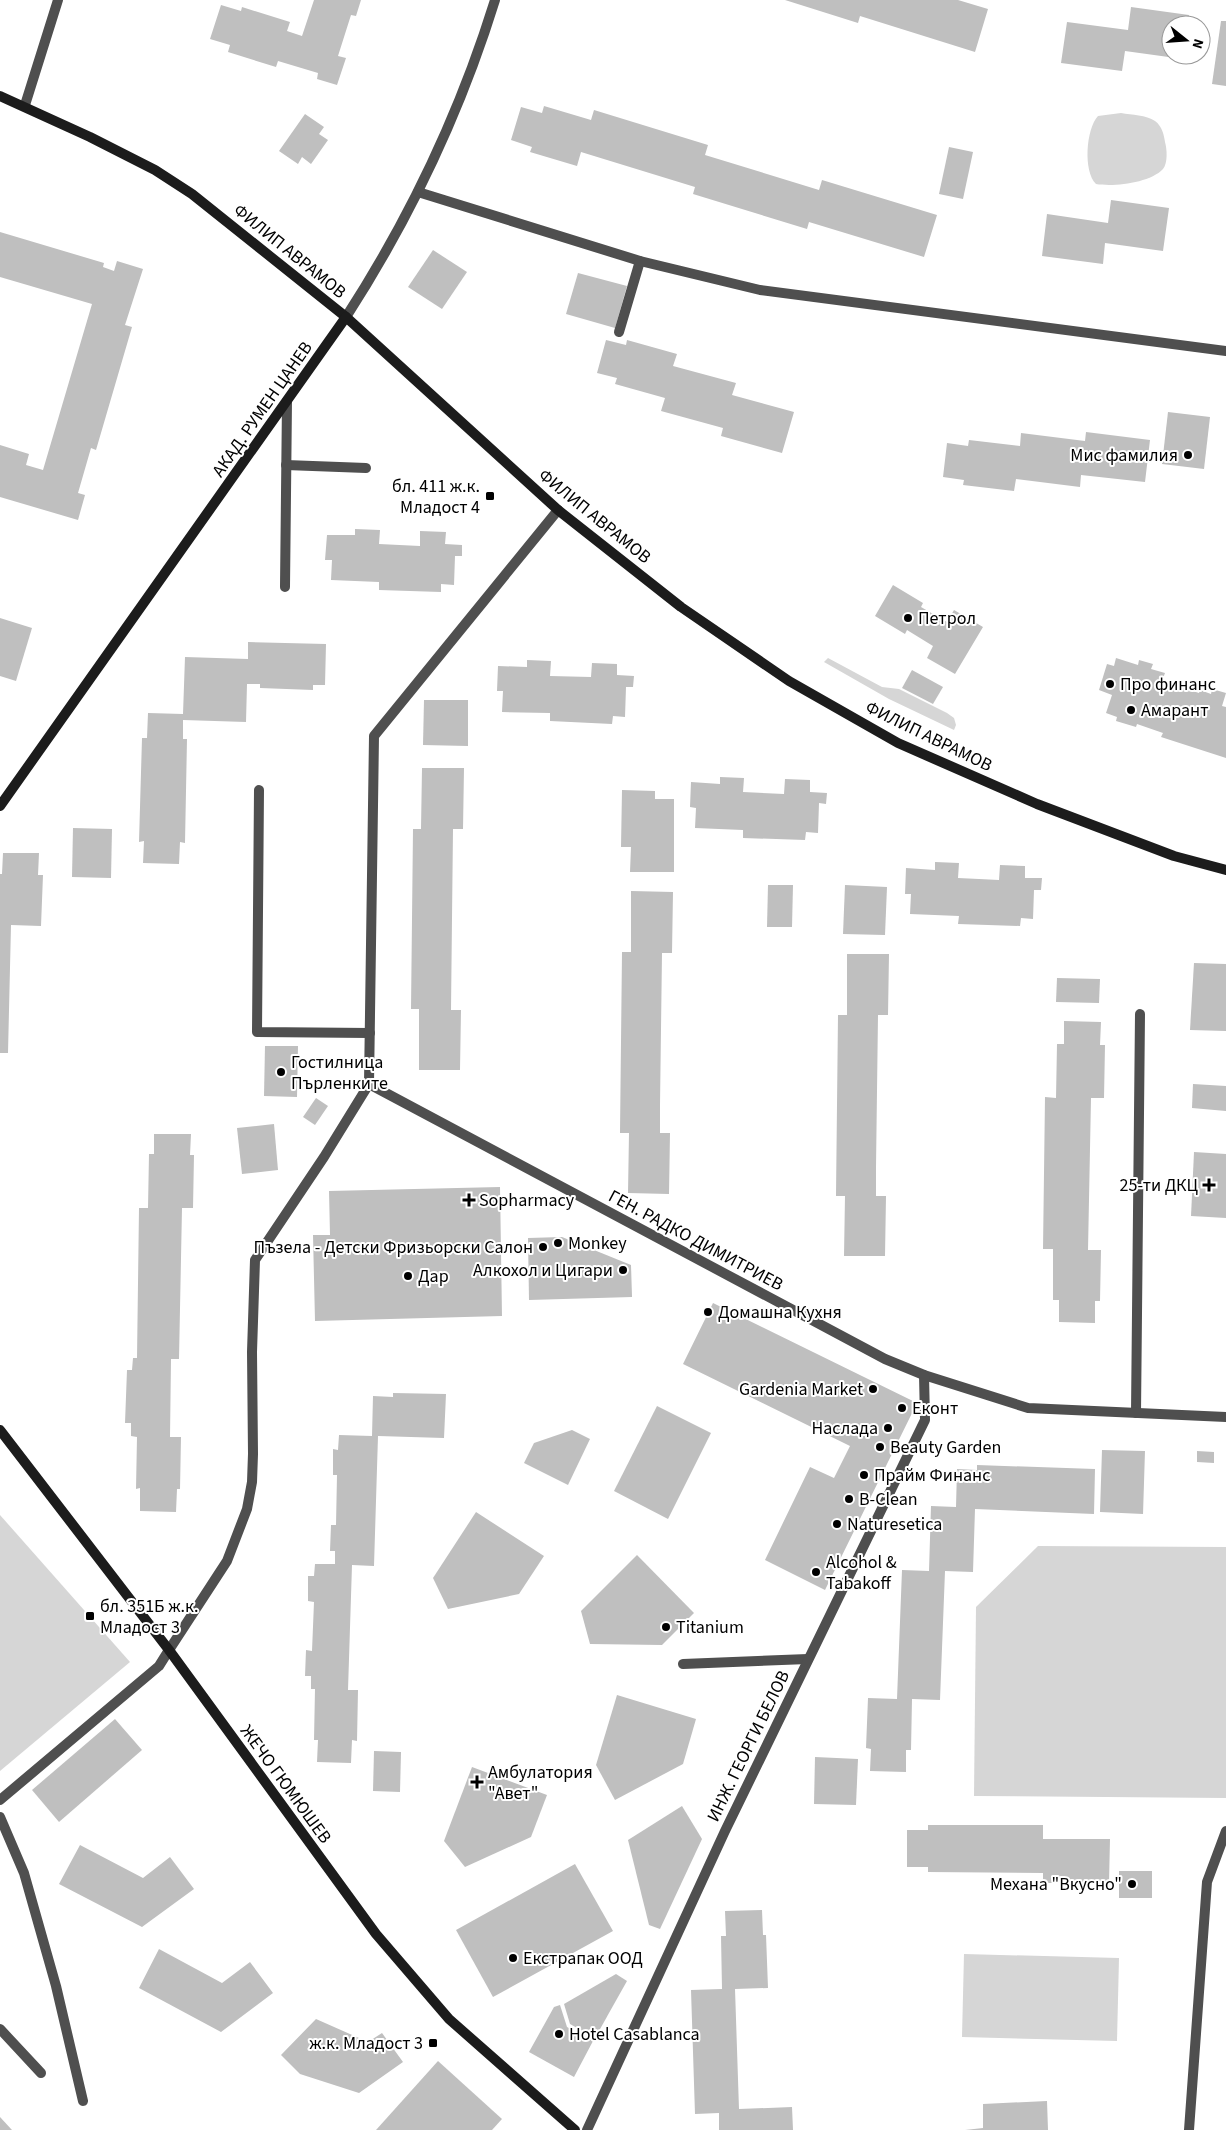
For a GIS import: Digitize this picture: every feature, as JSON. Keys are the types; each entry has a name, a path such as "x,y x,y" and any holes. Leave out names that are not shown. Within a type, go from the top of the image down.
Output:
{"street":[{"path":"25,105 58,0"},
{"name":"АКАД. РУМЕН ЦАНЕВ","path":"0,806 346,317 394,241 448,129 495,0"},
{"name":"ФИЛИП АВРАМОВ","path":"0,96 25,105 155,170 192,194 346,317 558,510 681,607 789,681 898,743 1037,804 1174,856 1226,870"},
{"path":"418,192 640,261 760,290 1226,351"},
{"path":"619,332 640,261"},
{"path":"285,587 287,401"},
{"path":"286,465 366,468"},
{"path":"0,1800 159,1666 228,1561 247,1509 253,1463 255,1260 324,1157 369,1084 374,736 558,510"},
{"path":"260,790 257,1032 370,1033"},
{"path":"1136,1413 1140,1014"},
{"name":"ГЕН. РАДКО ДИМИТРИЕВ","path":"369,1084 885,1359 924,1375 1028,1408 1226,1417"},
{"name":"ИНЖ. ГЕОРГИ БЕЛОВ","path":"586,2130 725,1831 925,1420 924,1375"},
{"name":"ЖЕЧО ГЮМЮШЕВ","path":"0,1430 169,1650 376,1934 449,2020 575,2130"},
{"path":"683,1664 808,1660"},
{"path":"0,1817 24,1874 56,1986 83,2101"},
{"path":"1189,2130 1207,1882 1226,1831"},
{"path":"0,2029 40,2073"}],"shaded area":[{"path":"1121,113 1139,115 1155,121 1159,125 1166,148 1165,166 1157,174 1141,181 1112,185 1096,184 1089,170 1088,160 1091,130 1098,116"},
{"path":"828,658 882,687 899,689 947,713 954,718 956,725 954,730 889,699 824,662"},
{"path":"0,1515 130,1662 0,1771"},
{"path":"1038,1546 1226,1547 1226,1798 974,1796 976,1607"},
{"path":"964,1954 1119,1958 1117,2041 962,2037"}],"building":[{"path":"314,0 361,0 356,16 351,15 338,56 346,58 337,85 317,79 318,73 278,61 276,67 228,52 230,45 210,39 221,5 241,11 242,7 290,22 287,31 302,36"},
{"path":"785,0 958,0 988,9 975,52 860,16 858,23"},
{"path":"1131,7 1189,15 1161,15 1161,56 1125,51 1122,71 1061,63 1067,22 1128,30"},
{"path":"1221,21 1226,21 1226,86 1212,84"},
{"path":"544,106 591,120 594,110 708,145 705,155 819,190 822,180 937,215 924,257 809,222 807,229 693,194 695,187 581,152 577,166 530,152 532,147 511,140 521,107 542,113"},
{"path":"305,114 324,127 319,134 328,140 311,164 302,157 298,164 279,151"},
{"path":"949,147 973,152 963,199 939,194"},
{"path":"1111,200 1169,208 1163,251 1105,243 1103,264 1042,256 1047,214 1108,223"},
{"path":"0,232 104,263 103,267 114,271 117,261 143,269 125,325 132,327 96,450 91,448 78,493 85,495 78,520 0,497 0,445 29,454 26,465 43,470 92,304 0,277"},
{"path":"433,250 467,272 442,309 408,287"},
{"path":"578,273 627,286 615,328 566,314"},
{"path":"606,340 626,345 627,340 677,354 673,366 736,383 732,395 794,412 782,453 721,436 723,428 661,411 665,398 615,384 617,378 597,373"},
{"path":"1168,412 1210,417 1204,469 1162,464"},
{"path":"1086,432 1150,440 1145,482 1081,475 1080,487 1016,479 1014,491 963,485 964,480 943,477 947,443 968,446 969,440 1020,446 1021,433 1085,441"},
{"path":"355,529 380,530 379,544 420,546 420,531 446,532 445,544 462,545 462,556 455,556 454,585 441,584 441,592 379,590 379,582 331,580 332,560 325,560 327,535 355,535"},
{"path":"893,585 923,603 921,607 947,622 954,610 983,627 955,674 927,658 933,646 907,630 905,634 875,616"},
{"path":"0,618 32,628 16,681 0,676"},
{"path":"248,642 326,644 325,685 313,685 313,690 260,688 260,684 247,684 246,722 183,720 183,739 187,739 185,843 180,842 179,864 143,863 144,841 139,842 142,738 147,738 148,713 183,714 185,657 248,659"},
{"path":"1116,658 1138,665 1139,660 1153,664 1151,669 1165,673 1162,681 1199,693 1200,690 1211,694 1212,689 1226,693 1222,706 1226,707 1226,758 1161,737 1163,733 1137,724 1136,727 1116,721 1117,717 1106,713 1112,695 1099,690 1107,664 1114,666"},
{"path":"527,660 551,661 550,676 591,677 592,663 617,664 617,675 634,676 633,687 626,687 625,717 613,716 612,724 550,721 550,713 502,712 503,691 497,691 498,666 527,667"},
{"path":"912,670 943,687 933,704 902,688"},
{"path":"424,700 468,700 468,746 423,745"},
{"path":"422,768 464,768 463,829 453,829 451,1010 461,1010 460,1070 419,1070 419,1009 411,1009 413,829 421,829"},
{"path":"720,777 744,778 743,792 784,794 785,779 810,780 810,792 827,793 826,804 819,803 818,833 806,832 805,840 743,838 743,830 695,828 696,808 690,807 691,782 720,784"},
{"path":"622,790 655,791 655,799 674,799 674,872 630,872 631,847 621,847"},
{"path":"73,828 112,829 111,878 72,877"},
{"path":"3,853 39,853 38,875 43,875 41,926 11,925 8,1053 0,1053 0,874 2,874"},
{"path":"935,862 959,863 958,878 999,880 1000,865 1025,866 1025,878 1042,878 1041,890 1034,890 1033,919 1021,918 1020,926 958,924 959,916 910,914 911,894 905,894 906,868 935,870"},
{"path":"768,885 793,885 792,927 767,927"},
{"path":"845,885 887,887 885,935 843,934"},
{"path":"631,891 673,892 672,953 662,953 660,1133 670,1133 669,1194 628,1193 629,1133 620,1133 622,952 631,952"},
{"path":"847,954 889,954 888,1015 878,1015 876,1196 886,1196 885,1256 844,1256 845,1196 836,1196 838,1015 847,1015"},
{"path":"1194,963 1226,964 1226,1031 1190,1030"},
{"path":"1057,978 1100,979 1099,1003 1056,1002"},
{"path":"1064,1021 1101,1022 1100,1045 1105,1045 1104,1098 1091,1098 1088,1250 1101,1250 1100,1301 1095,1301 1095,1323 1059,1322 1059,1300 1053,1300 1053,1249 1043,1249 1045,1097 1056,1098 1057,1044 1064,1044"},
{"path":"265,1046 298,1046 297,1097 264,1096"},
{"path":"1193,1084 1226,1086 1226,1111 1192,1108"},
{"path":"316,1098 328,1106 315,1125 303,1117"},
{"path":"274,1124 278,1170 242,1174 237,1128"},
{"path":"154,1134 191,1134 190,1155 194,1155 193,1208 182,1208 179,1359 171,1359 170,1437 181,1437 180,1489 177,1489 176,1512 140,1511 140,1488 136,1489 137,1437 131,1436 131,1423 125,1423 127,1370 132,1370 133,1358 137,1358 139,1208 148,1208 149,1154 154,1154"},
{"name":"25-ти ДКЦ","path":"1194,1152 1226,1154 1226,1218 1191,1216"},
{"name":"Дар","path":"500,1187 502,1316 315,1321 313,1235 330,1235 329,1191"},
{"path":"562,1237 631,1265 632,1297 529,1300 528,1238"},
{"path":"713,1303 917,1403 825,1590 765,1560 810,1467 834,1478 850,1446 683,1364"},
{"path":"393,1393 446,1394 444,1438 378,1436 374,1566 352,1565 348,1690 358,1690 357,1741 352,1740 351,1763 317,1762 318,1740 314,1740 315,1689 311,1689 311,1676 305,1676 306,1650 312,1651 314,1602 308,1601 308,1576 314,1576 315,1564 335,1564 335,1551 330,1551 331,1525 336,1525 337,1475 333,1475 333,1449 338,1450 339,1435 372,1436 373,1396 393,1397"},
{"path":"657,1406 711,1433 668,1519 614,1491"},
{"path":"572,1430 590,1439 568,1485 524,1463 534,1443"},
{"path":"1102,1450 1145,1451 1143,1514 1100,1512"},
{"path":"1197,1451 1214,1452 1214,1463 1197,1462"},
{"path":"977,1465 1095,1469 1094,1514 975,1509 973,1572 945,1571 940,1700 912,1699 911,1750 906,1750 906,1772 870,1771 871,1749 866,1748 868,1698 897,1699 902,1570 929,1571 931,1506 956,1507 957,1469 977,1470"},
{"path":"476,1512 544,1556 519,1594 448,1609 433,1578"},
{"path":"637,1555 694,1613 662,1645 590,1644 581,1611"},
{"path":"617,1695 696,1719 683,1764 615,1800 596,1765"},
{"path":"115,1719 142,1750 59,1822 32,1790"},
{"path":"374,1751 401,1752 400,1792 373,1791"},
{"path":"815,1757 858,1759 856,1805 814,1804"},
{"path":"472,1767 547,1795 531,1837 465,1867 444,1841"},
{"path":"682,1806 702,1839 660,1929 649,1925 628,1840"},
{"path":"928,1825 1043,1825 1043,1839 1110,1839 1109,1883 1043,1883 1043,1873 928,1872 928,1867 907,1867 907,1830 928,1830"},
{"path":"80,1845 143,1878 170,1857 194,1889 142,1927 59,1884"},
{"path":"575,1864 613,1931 493,1997 456,1930"},
{"path":"1119,1871 1152,1871 1152,1898 1119,1898"},
{"path":"762,1910 763,1935 766,1935 768,1988 735,1989 739,2109 792,2107 793,2130 719,2130 719,2113 695,2114 691,1990 722,1989 721,1936 726,1936 725,1911"},
{"path":"159,1949 222,1983 250,1962 273,1993 221,2032 139,1988"},
{"path":"616,1974 627,1981 595,2038 570,2024 564,2004"},
{"name":"Hotel Casablanca","path":"560,2005 567,2027 593,2041 574,2077 529,2052 554,2007"},
{"path":"316,2019 368,2042 382,2033 403,2062 359,2093 300,2074 281,2055"},
{"path":"438,2061 502,2119 492,2130 376,2130"},
{"path":"1047,2101 1048,2130 965,2130 983,2128 983,2104"},
{"path":"0,2117 12,2130 0,2130"}],"place":[{"name":"Мис фамилия","path":"1188,455"},
{"name":"бл. 411 ж.к. Младост 4","path":"490,496"},
{"name":"Петрол","path":"908,618"},
{"name":"Про финанс","path":"1110,684"},
{"name":"Амарант","path":"1131,710"},
{"name":"Гостилница Пърленките","path":"281,1072"},
{"name":"25-ти ДКЦ","path":"1209,1185"},
{"name":"Sopharmacy","path":"469,1200"},
{"name":"Monkey","path":"558,1243"},
{"name":"Пъзела - Детски Фризьорски Салон","path":"543,1247"},
{"name":"Алкохол и Цигари","path":"623,1270"},
{"name":"Дар","path":"408,1276"},
{"name":"Домашна Кухня","path":"708,1312"},
{"name":"Gardenia Market","path":"873,1389"},
{"name":"Еконт","path":"902,1408"},
{"name":"Наслада","path":"888,1428"},
{"name":"Beauty Garden","path":"880,1447"},
{"name":"Прайм Финанс","path":"864,1475"},
{"name":"B-Clean","path":"849,1499"},
{"name":"Naturesetica","path":"837,1524"},
{"name":"Alcohol & Tabakoff","path":"816,1572"},
{"name":"бл. 351Б ж.к. Младост 3","path":"90,1616"},
{"name":"Titanium","path":"666,1627"},
{"name":"Амбулатория \"Авет\"","path":"477,1782"},
{"name":"Механа \"Вкусно\"","path":"1132,1884"},
{"name":"Екстрапак ООД","path":"513,1958"},
{"name":"Hotel Casablanca","path":"559,2034"},
{"name":"ж.к. Младост 3","path":"433,2043"}]}
